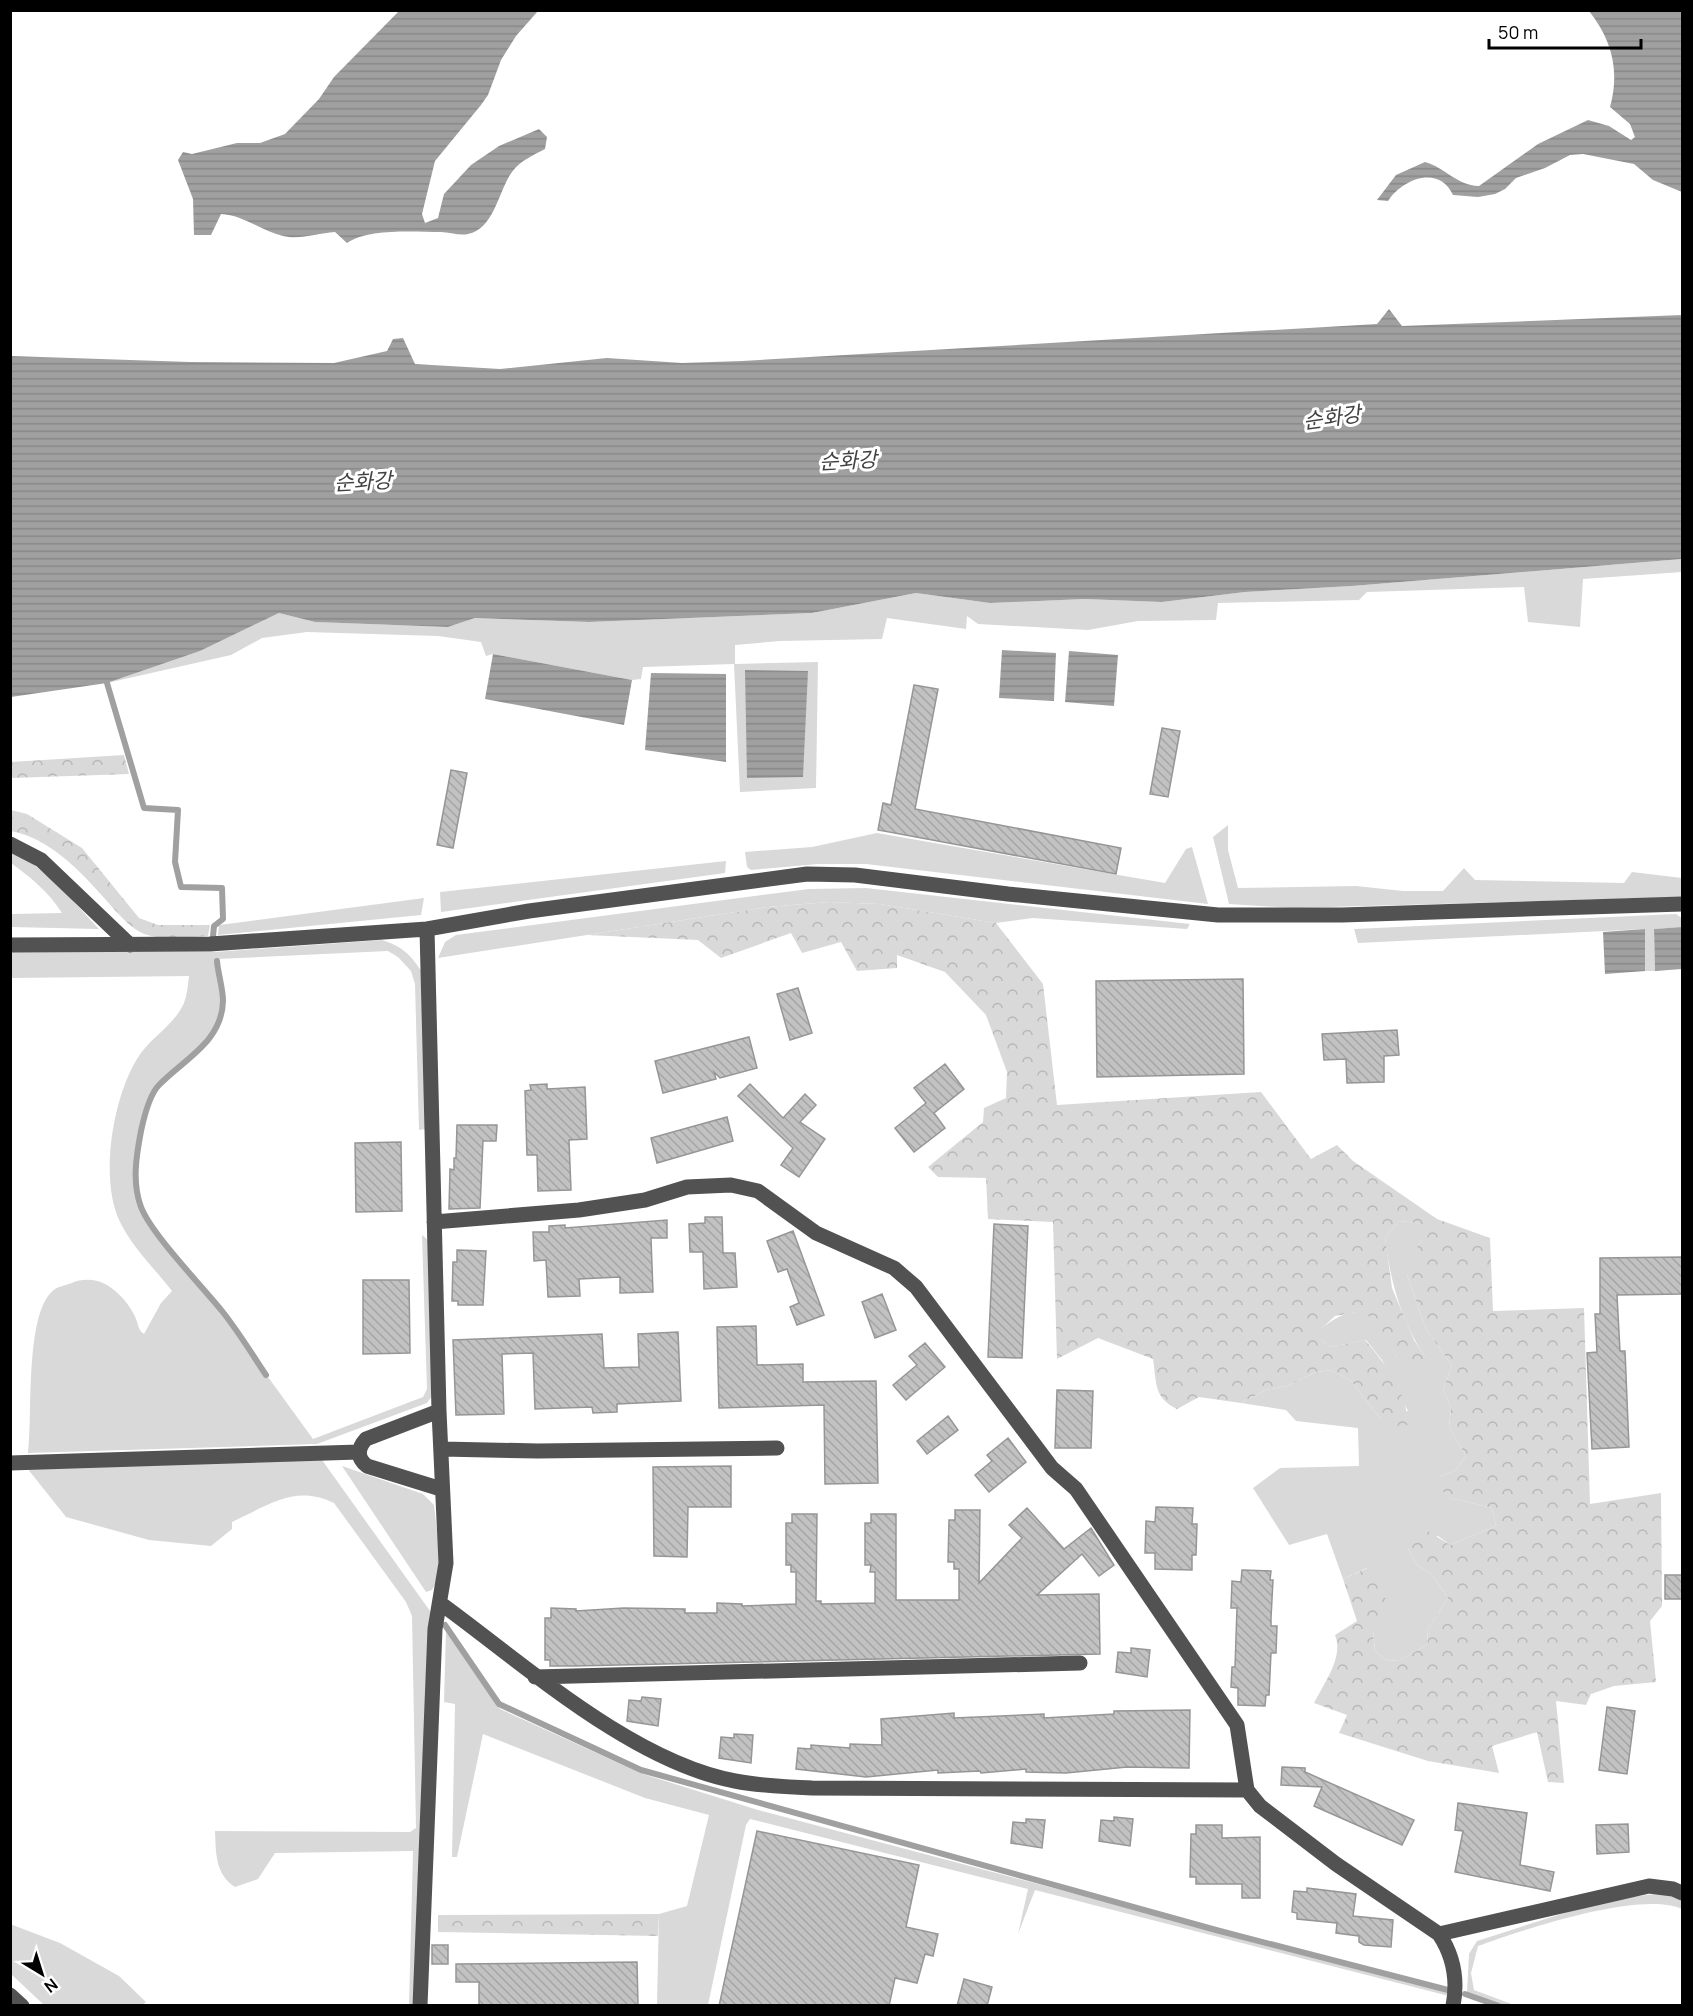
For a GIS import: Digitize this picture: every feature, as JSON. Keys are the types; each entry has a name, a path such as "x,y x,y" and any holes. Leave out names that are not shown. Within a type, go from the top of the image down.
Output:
{"street":[{"path":"10,844 41,860 130,945"},
{"path":"10,945 130,945 284,940 427,930 529,911 807,874 855,875 1008,894 1218,915 1342,915 1683,903"},
{"path":"420,2006 435,1629 446,1563 441,1489 442,1449 439,1411 427,930"},
{"path":"434,1222 579,1210 645,1200 687,1187 731,1185 758,1191 816,1233 894,1268 916,1287 1052,1468 1076,1489 1237,1725 1247,1790 1260,1806 1336,1864 1439,1934 1448,1947 1453,1967 1456,1990 1453,2006"},
{"path":"439,1411 366,1439 360,1446 359,1452 361,1461 367,1466 441,1489"},
{"path":"442,1449 538,1451 777,1448"},
{"path":"10,1463 359,1452"},
{"path":"440,1603 536,1677 633,1740 694,1769 733,1781 812,1788 1247,1790"},
{"path":"536,1677 1080,1663"},
{"path":"1439,1934 1649,1886 1673,1889 1683,1893"},
{"path":"10,1995 22,2006"}],"green space":[{"path":"1682,559 1682,572 1583,579 1580,627 1528,622 1524,587 1367,592 1359,600 1218,603 1216,620 1138,621 1088,630 978,624 967,616 966,629 887,618 882,639 780,641 735,645 735,664 818,662 816,788 740,792 734,664 643,667 641,679 632,680 493,654 486,656 481,642 438,636 307,632 262,638 231,655 107,683 200,651 279,613 315,622 448,627 475,618 589,622 812,613 916,593 990,603 1084,599 1162,602 1245,592 1352,586"},
{"path":"124,755 129,774 11,778 11,762"},
{"path":"11,810 27,814 82,848 139,918 158,925 210,925 208,936 165,938 148,935 135,929 64,858 39,841 11,831"},
{"path":"1228,825 1228,850 1238,888 1356,886 1403,891 1443,891 1464,868 1475,880 1624,883 1632,872 1682,878 1682,897 1293,908 1229,904 1213,837"},
{"path":"877,833 1165,883 1186,849 1192,847 1208,904 866,864 818,864 751,870 747,867 745,852 812,847"},
{"path":"11,850 36,866 69,896 99,929 11,927 11,914 62,913 45,891 11,863"},
{"path":"726,861 725,873 441,912 440,892"},
{"path":"866,888 1190,924 1187,929 1033,918 996,923 880,904 829,902 767,907 438,958 445,942 456,935 809,889"},
{"path":"424,898 421,915 218,935 219,925"},
{"path":"829,902 880,904 996,923 1043,984 1057,1105 1261,1092 1311,1159 1337,1145 1353,1161 1437,1219 1490,1238 1493,1311 1584,1308 1590,1504 1661,1493 1662,1606 1650,1621 1656,1682 1614,1686 1591,1694 1586,1705 1556,1701 1564,1783 1548,1782 1537,1732 1492,1746 1499,1773 1428,1761 1339,1733 1347,1715 1314,1703 1335,1661 1337,1643 1335,1635 1357,1621 1343,1579 1368,1568 1392,1610 1373,1632 1375,1651 1387,1661 1400,1660 1427,1645 1428,1629 1448,1598 1432,1575 1416,1564 1408,1549 1410,1539 1423,1528 1450,1545 1496,1526 1492,1508 1450,1498 1436,1485 1441,1476 1456,1470 1466,1456 1449,1427 1451,1407 1443,1390 1452,1366 1426,1329 1407,1275 1410,1260 1419,1244 1429,1234 1417,1223 1399,1221 1385,1237 1392,1288 1414,1340 1425,1357 1424,1371 1413,1374 1397,1358 1376,1319 1357,1312 1335,1316 1321,1329 1321,1339 1330,1347 1365,1340 1400,1391 1408,1425 1393,1426 1380,1418 1351,1381 1332,1370 1316,1372 1287,1386 1266,1390 1241,1403 1199,1397 1177,1409 1164,1400 1160,1394 1153,1359 1098,1338 1057,1359 1053,1222 988,1219 986,1178 938,1177 928,1167 983,1122 984,1108 1006,1098 1007,1072 986,1015 945,972 897,955 897,968 857,971 841,942 802,953 791,933 721,958 698,940 587,935 767,907"},
{"path":"1676,914 1682,918 1682,927 1654,929 1655,971 1645,971 1645,929 1358,943 1354,929"},
{"path":"382,940 405,952 422,972 426,1129 419,1130 415,984 411,971 398,957 388,951 216,959 221,1001 216,1025 195,1052 156,1086 143,1116 137,1144 134,1187 140,1210 151,1226 223,1315 313,1439 423,1397 427,1389 422,1235 429,1241 432,1396 427,1403 317,1444 28,1453 34,1341 38,1319 45,1301 55,1289 80,1280 94,1280 103,1283 116,1291 124,1300 144,1334 161,1303 172,1291 137,1249 120,1222 110,1184 110,1162 116,1116 129,1075 142,1052 180,1011 186,997 189,976 11,978 10,951 215,952"},
{"path":"1399,1221 1417,1223 1430,1234 1419,1244 1407,1275 1426,1329 1452,1366 1443,1390 1451,1407 1449,1427 1466,1456 1456,1470 1441,1476 1450,1498 1492,1508 1496,1526 1450,1545 1438,1536 1408,1549 1416,1564 1432,1575 1448,1598 1428,1629 1427,1645 1400,1660 1387,1661 1375,1651 1367,1568 1343,1579 1327,1534 1289,1545 1253,1488 1280,1468 1359,1466 1358,1428 1296,1421 1286,1410 1241,1403 1266,1390 1287,1386 1316,1372 1332,1370 1351,1381 1380,1418 1408,1411 1382,1360 1366,1340 1330,1347 1321,1339 1321,1329 1333,1320 1355,1312 1363,1313 1377,1320 1397,1358 1425,1357 1403,1314 1390,1269 1385,1237"},
{"path":"322,1460 430,1611 415,2005 409,2005 413,1851 275,1853 258,1879 235,1887 228,1882 220,1869 216,1855 215,1831 410,1832 416,1828 412,1616 406,1602 334,1503 320,1498 294,1496 270,1504 232,1522 232,1529 211,1546 149,1540 66,1517 27,1468"},
{"path":"342,1466 423,1494 434,1505 440,1557 437,1581 432,1590 426,1592"},
{"path":"446,1631 500,1709 643,1774 758,1810 1453,1994 1449,1996 1035,1890 1018,1934 1028,1889 750,1819 746,1825 708,2005 657,2005 659,1914 687,1906 709,1815 645,1798 483,1734 457,1857 452,1857 455,1704 444,1702"},
{"path":"1666,1893 1682,1898 1682,1909 1664,1904 1611,1908 1551,1922 1478,1946 1471,1973 1474,1990 1514,2005 1504,2005 1467,1993 1469,1954 1477,1941 1594,1905 1642,1895"},
{"path":"659,1914 658,1936 438,1932 438,1915"},
{"path":"10,1924 60,1943 119,1976 146,2002 141,2006 44,2005 11,1974"}],"water":[{"path":"399,11 538,11 516,36 501,60 488,95 435,161 422,214 425,223 438,218 444,194 471,165 499,146 539,129 547,137 545,149 523,161 512,172 495,208 484,224 468,234 392,232 367,235 347,243 335,232 303,237 283,236 237,217 221,214 211,235 194,235 193,199 178,160 183,152 192,154 237,143 260,143 285,134 319,99 334,77"},
{"path":"1589,11 1682,11 1682,192 1653,180 1634,164 1583,154 1570,155 1545,168 1516,178 1505,189 1495,194 1478,197 1453,195 1447,185 1430,177 1420,178 1402,186 1388,201 1377,200 1396,175 1425,162 1457,180 1479,186 1538,144 1588,120 1609,126 1631,140 1635,137 1630,124 1610,107 1614,81 1612,56 1603,33"},
{"name":"순화강","path":"1389,309 1402,326 1682,315 1682,559 1352,586 1245,592 1162,602 1084,599 990,603 916,593 812,613 589,622 475,618 448,627 315,622 279,613 200,651 107,683 11,697 11,356 190,362 334,363 387,351 393,339 403,338 415,364 500,369 607,358 682,363 742,361 1377,324"},
{"path":"1002,650 1056,653 1054,701 999,698"},
{"path":"1069,651 1118,655 1114,706 1065,702"},
{"path":"493,654 632,680 624,725 485,699"},
{"path":"745,670 808,671 803,777 747,778"},
{"path":"651,673 726,674 726,762 645,750"},
{"path":"1682,927 1682,969 1655,971 1654,929"},
{"path":"1645,929 1645,971 1605,974 1603,932"}],"building":[{"path":"914,685 938,689 915,809 1121,848 1116,874 878,830 883,803 891,805"},
{"path":"1162,728 1180,731 1168,797 1150,794"},
{"path":"451,770 467,773 453,848 437,845"},
{"path":"1243,979 1244,1074 1097,1077 1096,981"},
{"path":"798,988 812,1033 790,1040 777,994"},
{"path":"1397,1030 1399,1055 1384,1056 1384,1082 1347,1083 1346,1059 1324,1060 1322,1034"},
{"path":"749,1037 757,1068 720,1078 714,1072 716,1079 663,1093 655,1061"},
{"path":"945,1064 964,1089 934,1113 945,1128 914,1152 895,1128 926,1103 914,1088"},
{"path":"547,1084 547,1089 585,1087 587,1139 569,1140 571,1190 538,1191 537,1155 527,1155 525,1091 531,1090 530,1085"},
{"path":"750,1084 783,1118 805,1094 816,1105 800,1122 825,1139 799,1177 781,1165 793,1148 738,1096"},
{"path":"727,1117 733,1141 657,1163 651,1138"},
{"path":"457,1125 497,1125 496,1141 483,1141 480,1208 449,1209 450,1169 454,1170 454,1158 456,1158"},
{"path":"401,1142 402,1211 356,1212 355,1143"},
{"path":"705,1217 722,1217 723,1253 735,1253 737,1287 704,1289 703,1252 690,1252 689,1224 705,1223"},
{"path":"667,1220 667,1238 651,1238 653,1292 620,1293 620,1277 579,1279 580,1296 548,1297 546,1260 534,1261 533,1232 549,1232 549,1226 565,1225 565,1228"},
{"path":"994,1224 1028,1226 1022,1358 988,1357"},
{"path":"793,1231 824,1315 797,1325 790,1307 799,1303 787,1269 778,1272 767,1241"},
{"path":"457,1250 486,1251 483,1305 458,1305 458,1301 452,1301 453,1262 457,1262"},
{"path":"1683,1257 1683,1294 1617,1295 1620,1351 1625,1351 1629,1447 1592,1449 1587,1353 1597,1352 1595,1314 1600,1314 1600,1258"},
{"path":"363,1280 409,1280 410,1353 363,1354"},
{"path":"882,1294 896,1330 875,1338 862,1302"},
{"path":"756,1326 757,1365 803,1364 803,1382 876,1381 878,1483 825,1484 824,1405 719,1408 717,1327"},
{"path":"678,1332 681,1401 617,1404 617,1412 593,1413 592,1407 535,1409 533,1353 502,1354 504,1414 456,1415 453,1340 602,1334 604,1368 639,1367 638,1334"},
{"path":"925,1343 945,1367 906,1400 893,1385 917,1365 909,1356"},
{"path":"1057,1390 1093,1391 1091,1448 1055,1448"},
{"path":"948,1416 958,1430 927,1454 917,1441"},
{"path":"1008,1438 1026,1462 989,1492 975,1475 992,1461 987,1455"},
{"path":"731,1466 731,1507 688,1507 687,1557 654,1556 653,1467"},
{"path":"1156,1507 1193,1508 1192,1524 1197,1524 1196,1555 1192,1555 1192,1570 1155,1569 1155,1553 1145,1553 1146,1521 1155,1522"},
{"path":"1027,1508 1064,1549 1091,1528 1114,1565 1099,1576 1082,1554 1037,1595 1099,1594 1100,1654 574,1666 550,1666 550,1660 545,1660 545,1618 551,1618 551,1608 576,1609 576,1611 624,1608 685,1609 685,1613 717,1613 717,1603 742,1604 742,1606 796,1604 796,1572 791,1572 791,1565 786,1565 786,1523 792,1523 792,1514 817,1514 816,1601 821,1601 821,1604 875,1603 875,1572 870,1572 871,1565 865,1565 865,1523 871,1523 871,1514 896,1514 896,1600 959,1600 959,1569 954,1569 954,1562 948,1562 949,1520 955,1520 955,1510 980,1510 979,1583 1022,1538 1009,1525"},
{"path":"1242,1570 1271,1571 1270,1580 1273,1580 1271,1626 1277,1626 1276,1653 1271,1653 1269,1695 1266,1695 1265,1706 1238,1705 1238,1688 1231,1687 1232,1667 1235,1667 1237,1608 1231,1608 1232,1581 1241,1582"},
{"path":"1665,1575 1683,1575 1683,1599 1665,1599"},
{"path":"1131,1648 1150,1650 1147,1677 1116,1672 1118,1652 1131,1653"},
{"path":"642,1697 661,1699 658,1726 627,1721 629,1700 641,1701"},
{"path":"1607,1707 1635,1711 1627,1774 1599,1770"},
{"path":"1190,1710 1189,1768 1127,1767 1066,1773 1026,1772 1026,1769 981,1773 980,1771 938,1773 938,1770 866,1777 796,1769 798,1748 811,1749 811,1745 850,1748 850,1744 882,1745 881,1719 954,1713 954,1718 1044,1714 1044,1718 1114,1714 1114,1711"},
{"path":"734,1734 753,1735 751,1763 719,1758 721,1737 734,1738"},
{"path":"1282,1767 1305,1768 1305,1772 1414,1820 1402,1845 1314,1806 1322,1787 1281,1785"},
{"path":"1458,1803 1527,1813 1520,1865 1554,1872 1550,1891 1455,1872 1463,1831 1455,1830"},
{"path":"1114,1817 1133,1819 1130,1846 1099,1841 1101,1820 1114,1821"},
{"path":"1026,1819 1045,1820 1042,1848 1011,1843 1013,1822 1026,1823"},
{"path":"1628,1824 1629,1852 1597,1854 1596,1825"},
{"path":"1196,1825 1222,1825 1222,1838 1260,1837 1260,1898 1242,1898 1242,1884 1196,1884 1196,1877 1190,1877 1191,1834 1196,1834"},
{"path":"757,1831 919,1865 906,1927 938,1934 933,1956 925,1954 917,1983 895,1978 889,2006 719,2006"},
{"path":"1307,1888 1356,1894 1353,1916 1393,1920 1391,1947 1364,1945 1359,1942 1359,1936 1336,1933 1337,1923 1297,1919 1297,1913 1292,1912 1294,1891 1307,1892"},
{"path":"432,1945 448,1945 448,1964 432,1964"},
{"path":"637,1962 638,2006 479,2006 479,1982 456,1982 456,1964"},
{"path":"964,1979 992,1987 987,2006 957,2006"}],"waterway":[{"path":"107,683 144,808 178,810 175,862 181,887 222,888 223,919 214,926 213,936"},
{"path":"217,961 223,996 221,1015 209,1039 152,1094 139,1141 136,1160 136,1189 141,1207 155,1232 228,1319 266,1375"},
{"path":"445,1625 499,1704 641,1770 1216,1930 1448,1990"},
{"path":"1465,1994 1499,2006"}]}
